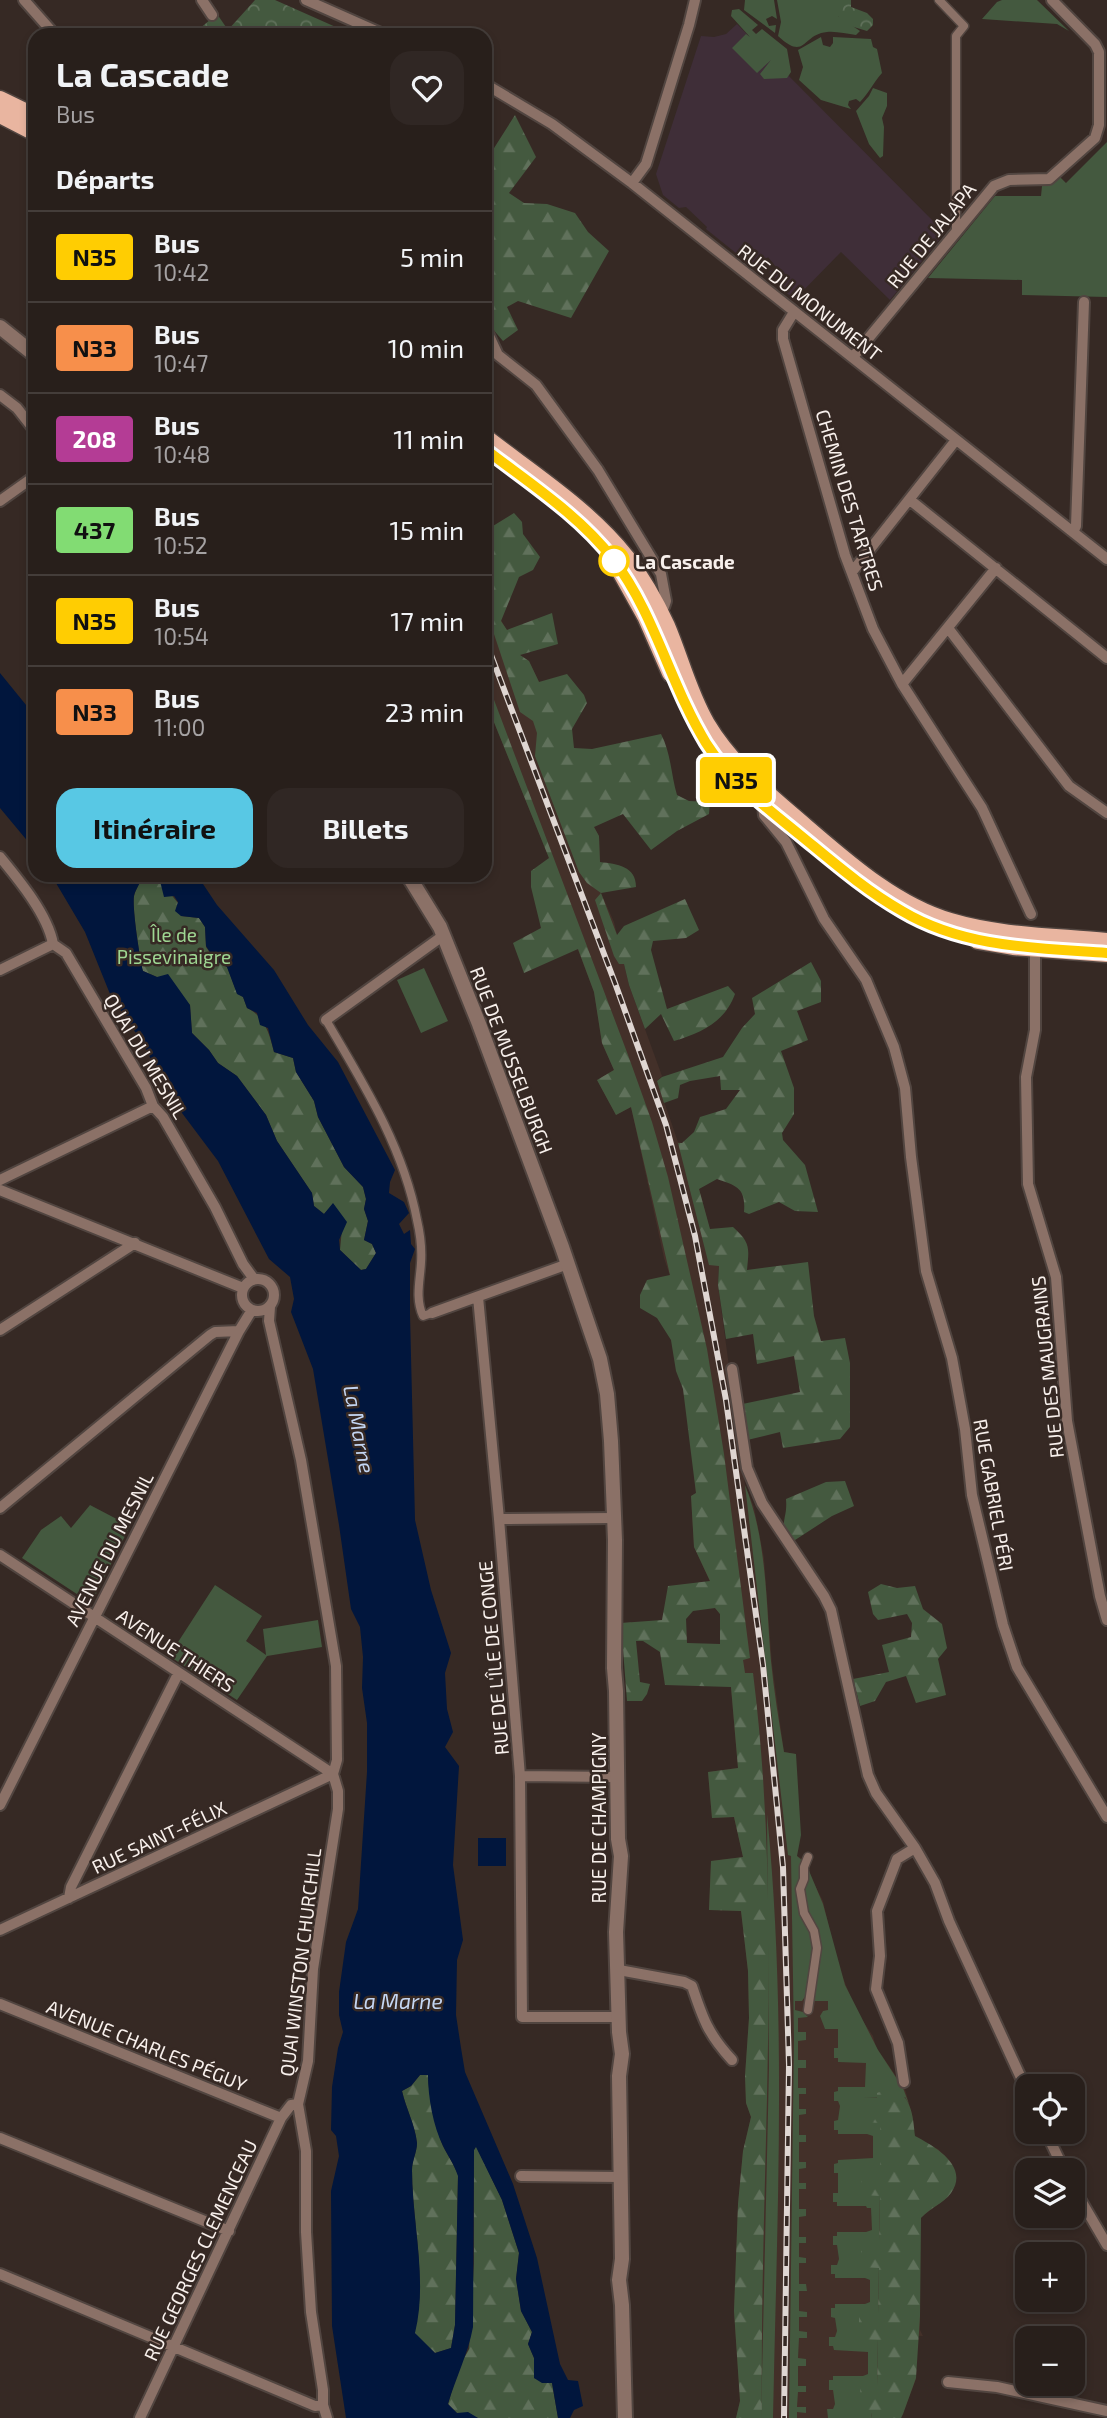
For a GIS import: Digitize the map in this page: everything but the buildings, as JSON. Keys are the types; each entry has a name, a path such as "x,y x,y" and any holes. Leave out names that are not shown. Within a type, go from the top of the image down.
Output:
{"main road":[{"path":"0,100 28,114"},
{"path":"0,114 28,128"},
{"path":"492,443 580,512 616,547 648,590 652,613 686,707 708,745 735,779 766,801 867,889 904,913 943,930 976,940 1107,942"},
{"path":"492,455 597,541 652,613"},
{"path":"1035,942 1107,953"}],"street":[{"path":"24,0 49,28"},
{"path":"202,0 212,15"},
{"path":"306,0 369,28"},
{"path":"632,183 646,164 690,25 695,0"},
{"path":"939,0 964,26 956,36 956,232"},
{"name":"RUE DE JALAPA","path":"853,357 994,186 1009,180 1049,179 1095,138 1099,125 1099,51 1052,0"},
{"name":"RUE DU MONUMENT","path":"492,88 552,124 632,183 1107,559"},
{"path":"1073,532 1076,526 1084,302"},
{"name":"CHEMIN DES TARTRES","path":"794,312 783,330 783,338 852,572 873,629 902,684 982,808 1031,915"},
{"path":"0,327 28,349"},
{"path":"492,342 498,355 536,385 598,470 661,574 666,601 664,607 652,613"},
{"path":"0,395 17,408 28,421"},
{"path":"852,572 956,440"},
{"path":"0,501 28,481"},
{"path":"910,500 994,571 1107,657"},
{"path":"902,684 994,571"},
{"path":"948,628 1069,786 1107,813"},
{"name":"RUE GABRIEL PÉRI","path":"766,801 764,815 786,842 824,919 852,958 878,1007 894,1047 905,1088 926,1270 952,1357 965,1429 972,1495 1003,1625 1017,1667 1107,1816"},
{"name":"QUAI DU MESNIL","path":"0,857 17,877 45,921 54,944 66,953 146,1088 153,1106 163,1117 215,1207 243,1264 254,1279"},
{"name":"RUE DE MUSSELBURGH","path":"412,882 443,935 568,1264"},
{"path":"443,935 326,1020 365,1085 402,1165 417,1220 421,1254 418,1304 423,1316 568,1264"},
{"name":"RUE DES MAUGRAINS","path":"1035,942 1035,1030 1026,1076 1028,1184 1056,1277 1067,1421 1100,1596 1107,1620"},
{"path":"0,970 54,944"},
{"path":"0,1180 153,1106"},
{"path":"0,1190 243,1289"},
{"path":"0,1330 135,1243"},
{"name":"RUE DE CHAMPIGNY","path":"568,1264 600,1359 607,1394 611,1441 612,1518 615,1540 614,1668 618,1839 621,1856 616,1931 622,2054 619,2076 622,2259 619,2280 625,2418"},
{"path":"254,1279 265,1280 272,1287 274,1297 270,1307 261,1311 251,1310 244,1303 243,1289 254,1279"},
{"name":"RUE DE L'ÎLE DE CONGE","path":"478,1297 520,1776 522,2017 620,2017"},
{"name":"QUAI WINSTON CHURCHILL","path":"270,1307 269,1321 301,1460 335,1666 337,1760 333,1774 338,1791 338,1810 313,1969 308,2061 298,2104 306,2151 306,2232 311,2312 327,2418"},
{"name":"AVENUE DU MESNIL","path":"1,1798 251,1310"},
{"path":"0,1508 210,1335 215,1332 239,1331"},
{"path":"732,1369 747,1468 762,1503 831,1610 868,1775 876,1793 915,1848 935,1883 949,1921 1019,2074"},
{"path":"499,1519 612,1518"},
{"name":"AVENUE THIERS","path":"0,1555 333,1774"},
{"path":"69,1898 71,1887 178,1674"},
{"name":"RUE SAINT-FÉLIX","path":"0,1930 333,1774"},
{"path":"520,1776 617,1777"},
{"path":"904,2082 898,2043 876,1989 880,1956 877,1910 897,1859 915,1848"},
{"path":"808,1857 800,1889 804,1913 814,1931 817,1948 808,2010"},
{"path":"619,1970 684,1982 692,1986 702,2019 714,2040 732,2060"},
{"name":"AVENUE CHARLES PÉGUY","path":"0,2004 281,2119"},
{"name":"RUE GEORGES CLEMENCEAU","path":"140,2418 281,2119 291,2105 298,2104"},
{"path":"0,2138 229,2231"},
{"path":"521,2176 620,2176"},
{"path":"1085,2207 1107,2245"},
{"path":"0,2274 315,2406 323,2405"},
{"path":"948,2382 997,2387 1107,2411"}],"shaded area":[{"path":"737,24 945,233 890,300 841,252 795,299 778,287 781,284 769,272 776,267 768,257 757,270 706,229 686,207 679,208 663,195 656,174 701,36 726,34"},
{"path":"492,603 520,655 529,661 545,694 567,780 599,836 601,893 614,922 629,985 662,1076 657,1081 678,1142 682,1143 690,1154 719,1265 718,1285 745,1485 754,1507 764,1558 772,1664 784,1752 796,1754 797,1856 801,1858 823,1901 837,1962 856,2011 873,2036 876,2047 905,2089 913,2118 914,2137 938,2149 951,2162 955,2173 954,2188 948,2197 920,2218 920,2330 923,2336 900,2335 916,2379 901,2418 736,2418 740,2401 734,2311 738,2204 743,2151 751,2117 746,2103 745,2076 749,2018 748,1971 741,1911 709,1910 711,1861 743,1857 734,1817 712,1818 708,1772 738,1768 730,1677 720,1645 720,1614 715,1608 713,1588 694,1547 691,1496 696,1493 678,1300 664,1258 631,1107 616,1115 597,1080 614,1070 602,1043 594,992 561,905 557,878 492,717"}],"green space":[{"path":"255,0 275,0 338,28 230,28"},
{"path":"745,0 774,0 777,19 772,16 766,19 769,26 776,25 775,33 744,10"},
{"path":"777,0 838,0 838,16 860,31 856,35 827,32 794,47 778,36 781,22"},
{"path":"838,0 851,0 851,7 867,13 873,19 873,25 867,31 844,24 838,16"},
{"path":"1002,0 1037,0 1069,31 1057,24 982,19"},
{"path":"739,9 758,25 752,30 756,34 762,29 787,49 791,72 787,78 764,79 760,74 771,60 757,73 732,48 746,34 750,37 731,16 732,10"},
{"path":"217,14 227,28 200,28"},
{"path":"821,37 823,45 830,47 833,37 871,39 873,47 877,49 882,73 860,102 856,99 849,101 851,109 821,100 799,80 803,67 798,50"},
{"path":"873,88 887,93 887,106 882,118 883,156 880,158 869,144 856,111"},
{"path":"515,115 536,157 509,193 524,203 547,204 575,213 588,232 609,251 571,318 518,301 507,307 518,330 503,341 492,328 492,151"},
{"path":"1107,142 1107,297 1022,295 1022,280 928,278 995,196 1041,196 1042,186 1052,184 1060,177 1066,183"},
{"path":"514,513 522,522 523,534 540,557 533,570 519,577 501,621 507,630 552,613 558,644 520,655 529,661 539,682 567,674 584,695 587,703 572,729 574,748 592,749 661,734 677,795 689,801 710,802 709,814 677,831 651,850 623,814 594,827 599,836 600,862 619,865 629,870 636,887 601,893 587,883 579,872 535,756 537,733 533,721 520,712 492,628 493,526"},
{"path":"492,695 652,1122 668,1177 707,1349 724,1454 750,1658 743,1660 745,1673 753,1673 767,1859 769,1952 762,2418 736,2418 740,2401 734,2311 738,2204 743,2151 751,2117 746,2103 745,2076 749,2018 748,1971 741,1911 709,1910 711,1861 743,1857 734,1817 712,1818 708,1772 738,1768 731,1687 665,1685 660,1652 643,1641 636,1641 640,1682 650,1684 642,1701 627,1701 621,1623 662,1620 668,1586 710,1581 694,1547 691,1496 696,1493 683,1389 676,1371 671,1340 657,1318 640,1308 640,1295 647,1280 670,1275 631,1107 616,1115 597,1080 614,1070 602,1043 594,992 578,949 524,973 513,943 541,928 531,887 531,871 549,858 492,717","holes":["715,1608 720,1614 720,1644 687,1643 686,1619 693,1611"]},
{"name":"Île de Pissevinaigre","path":"139,882 161,882 178,903 181,916 199,918 205,927 206,947 215,960 227,967 237,993 243,997 247,1008 262,1021 274,1052 293,1058 296,1072 314,1101 318,1117 344,1167 363,1187 366,1199 364,1209 368,1221 364,1240 372,1244 376,1253 366,1269 361,1270 340,1250 343,1218 333,1204 324,1214 314,1206 312,1193 277,1141 266,1115 237,1076 218,1063 192,1033 190,1005 157,977 143,971 137,934 135,894"},
{"path":"601,893 617,935 624,926 685,899 699,930 686,938 653,941 651,950 667,1009 728,986 735,994 731,1004 718,1019 703,1030 674,1041 661,1014 645,1029 624,964 619,964 614,956 595,900"},
{"path":"811,962 821,981 821,1002 797,1011 808,1040 781,1051 794,1088 794,1114 782,1133 783,1140 805,1165 818,1212 795,1211 779,1202 749,1214 744,1212 742,1193 735,1186 717,1179 699,1189 710,1229 733,1227 746,1242 747,1270 808,1262 814,1316 821,1341 845,1338 850,1363 850,1427 840,1439 783,1448 780,1432 739,1442 733,1406 800,1392 794,1356 757,1364 753,1334 726,1339 718,1285 719,1266 709,1265 678,1143 682,1143 694,1132 700,1117 726,1109 740,1090 721,1090 720,1076 690,1081 680,1085 678,1098 664,1103 657,1081 723,1057 755,1014 752,998"},
{"path":"424,968 448,1021 421,1033 397,980"},
{"path":"845,1481 854,1506 832,1516 792,1542 784,1525 786,1499 826,1482"},
{"path":"745,1485 762,1549 772,1673 784,1752 796,1754 801,1835 797,1856 804,1862 799,1889 815,1946 808,1992 802,2001 795,2001 795,2010 808,2017 798,2018 798,2032 806,2032 806,2040 798,2041 798,2060 806,2060 806,2068 798,2068 798,2088 806,2088 806,2094 799,2094 799,2109 806,2109 806,2114 799,2115 799,2135 806,2135 806,2142 799,2142 799,2162 806,2162 806,2168 799,2169 799,2183 806,2183 806,2189 799,2189 799,2209 806,2209 806,2216 799,2217 799,2237 806,2237 806,2243 799,2243 799,2257 806,2258 806,2263 799,2263 799,2284 806,2284 807,2291 799,2291 799,2311 807,2312 807,2317 799,2317 799,2331 807,2332 807,2338 799,2338 798,2358 806,2359 806,2366 798,2366 798,2386 806,2386 806,2392 798,2392 797,2407 806,2407 806,2413 797,2412 797,2418 789,2418 794,2038 791,1856 788,1855"},
{"path":"90,1505 130,1526 94,1598 86,1600 22,1558 41,1530 61,1516 71,1528"},
{"path":"881,1584 897,1588 915,1586 923,1609 942,1624 947,1648 938,1659 946,1695 916,1703 906,1676 886,1682 875,1701 860,1706 853,1679 889,1672 882,1645 911,1637 912,1623 907,1614 878,1620 873,1614 868,1592"},
{"path":"215,1585 262,1616 246,1641 266,1655 263,1629 318,1620 322,1647 267,1656 237,1700 169,1656"},
{"path":"767,1814 779,2040 773,2418 762,2418 769,2068"},
{"path":"807,1866 823,1904 845,1985 878,2050 903,2088 909,2104 905,2097 864,2098 880,2123 880,2169 862,2169 862,2195 880,2195 879,2241 861,2241 879,2267 878,2314 859,2314 878,2339 877,2386 860,2386 872,2413 871,2418 828,2418 827,2409 833,2409 835,2404 833,2390 829,2390 829,2380 833,2380 833,2376 868,2374 868,2352 834,2350 833,2346 829,2346 829,2337 835,2337 837,2331 835,2318 831,2317 831,2308 835,2308 835,2304 870,2302 870,2280 835,2278 835,2274 831,2274 831,2265 837,2265 839,2259 837,2245 833,2245 833,2236 837,2236 837,2232 872,2230 871,2208 837,2206 837,2202 833,2202 833,2193 838,2193 838,2173 834,2173 834,2164 838,2163 838,2160 873,2158 873,2136 838,2134 838,2130 834,2130 834,2121 838,2120 840,2106 838,2101 834,2101 834,2092 838,2091 838,2087 865,2087 866,2063 838,2062 838,2058 834,2058 834,2048 838,2048 838,2029 825,2029 820,2016 823,2011 828,2010 828,2001 812,2001 818,1950 803,1888"},
{"path":"420,2075 428,2075 438,2131 458,2175 455,2325 451,2348 435,2353 414,2333 420,2293 412,2170 417,2143 402,2091 411,2086"},
{"path":"890,2088 903,2095 907,2101 915,2136 940,2151 953,2166 956,2183 948,2197 921,2218 916,2378 901,2418 871,2418 872,2413 861,2412 860,2386 877,2386 878,2340 859,2339 859,2314 878,2314 879,2268 861,2267 861,2241 879,2241 880,2196 862,2195 861,2169 880,2169 880,2123 863,2122 863,2098 877,2098 877,2093"},
{"path":"476,2146 502,2200 519,2253 516,2279 521,2311 532,2332 528,2344 534,2358 534,2378 552,2383 558,2418 478,2418 457,2413 448,2404 459,2367 469,2349"}],"water":[{"path":"0,673 28,707 28,842 0,808"},
{"name":"La Marne","path":"56,882 140,882 134,902 143,971 157,977 168,974 190,1005 192,1033 218,1063 237,1076 266,1115 277,1141 312,1193 314,1206 324,1214 333,1203 347,1222 339,1240 340,1250 361,1270 366,1269 376,1253 372,1244 364,1240 368,1221 364,1209 366,1199 363,1187 344,1167 318,1117 314,1101 296,1072 293,1058 274,1052 268,1028 260,1025 257,1013 247,1008 243,997 237,994 227,967 215,960 206,946 205,927 199,918 181,916 175,911 178,902 174,896 164,897 160,882 202,882 217,905 274,970 308,1025 338,1062 395,1170 389,1193 404,1202 409,1213 399,1224 404,1234 410,1230 411,1244 415,1249 410,1263 410,1315 415,1520 431,1590 451,1653 445,1673 447,1709 453,1732 445,1747 459,1766 453,1865 463,1940 457,1960 456,2015 465,2072 513,2184 537,2258 560,2364 568,2380 578,2381 583,2406 574,2410 570,2418 558,2418 552,2383 542,2383 534,2378 534,2358 528,2344 532,2332 521,2311 516,2279 519,2253 502,2200 476,2147 473,2327 448,2404 457,2413 468,2412 478,2418 346,2418 332,2326 331,2191 339,2156 336,2136 331,2130 332,2087 343,2032 339,2015 339,1992 346,1942 358,1909 367,1772 367,1723 362,1688 360,1627 351,1609 313,1369 291,1312 294,1299 290,1277 269,1259 218,1161 173,1101 143,1044 110,994 85,932","holes":["420,2075 428,2075 436,2130 458,2176 455,2325 451,2348 435,2353 415,2333 419,2313 420,2272 412,2170 417,2143 402,2091 411,2086"]},
{"path":"478,1838 506,1838 506,1866 478,1866"}],"railway":[{"path":"492,658 666,1125 695,1236 726,1400 763,1665 783,1867 789,2065 784,2418"}],"bus line":[{"name":"N35","path":"492,455 578,523 614,561 637,596 686,707 708,745 735,779 763,805 867,889 904,913 943,930 976,940 1013,946 1107,953"}],"place":[{"name":"La Cascade","path":"614,561"}]}
